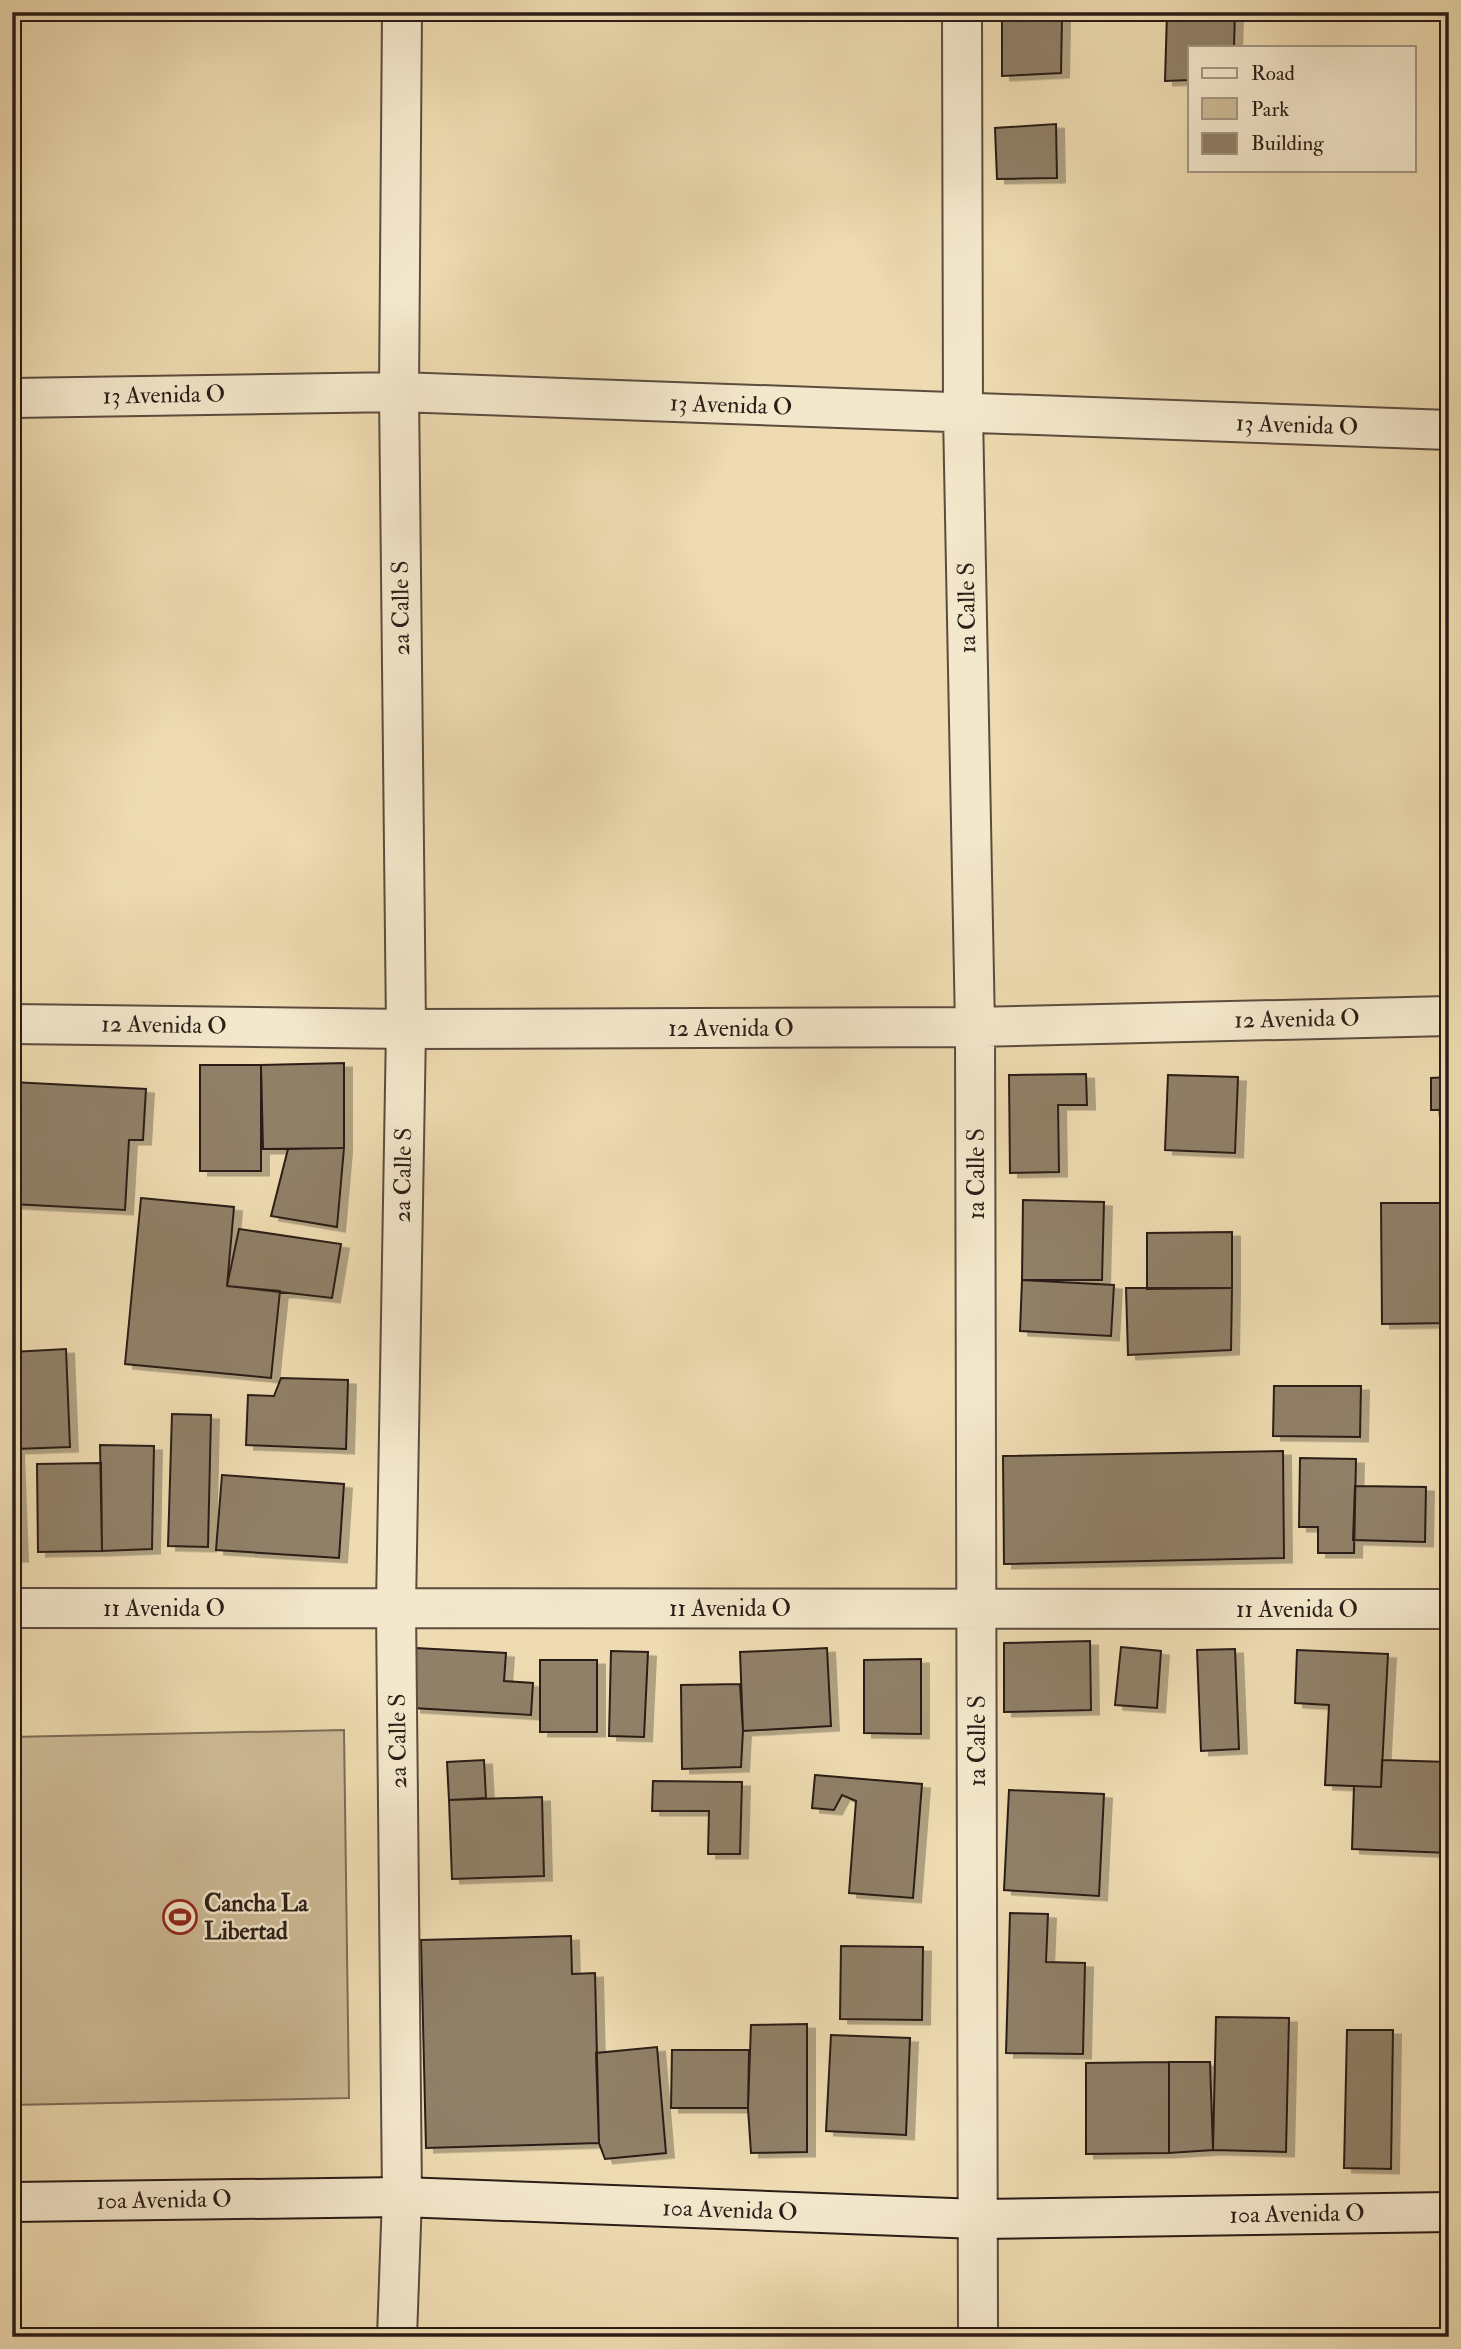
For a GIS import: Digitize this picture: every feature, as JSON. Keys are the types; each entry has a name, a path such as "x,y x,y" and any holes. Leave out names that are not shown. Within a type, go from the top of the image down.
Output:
{"street":[{"name":"2a Calle S","path":"397,2337 402,2197 397,1607 406,1028 399,392 402,12"},
{"name":"1a Calle S","path":"962,12 964,414 975,1027 978,2337"},
{"name":"13 Avenida O","path":"12,398 399,392 1449,430"},
{"name":"12 Avenida O","path":"12,1024 406,1028 975,1027 1449,1016"},
{"name":"11 Avenida O","path":"12,1608 1449,1609"},
{"name":"10a Avenida O","path":"12,2202 402,2197 978,2219 1449,2212"}],"green space":[{"name":"Cancha La Libertad","path":"344,1730 349,2098 12,2105 12,1737"}],"building":[{"path":"1167,12 1235,12 1234,46 1188,46 1188,80 1165,81"},
{"path":"1002,16 1062,17 1061,73 1002,76"},
{"path":"1056,124 1057,178 997,179 995,128"},
{"path":"344,1063 344,1148 263,1149 261,1065"},
{"path":"200,1065 261,1065 261,1171 200,1171"},
{"path":"1086,1074 1087,1105 1058,1105 1059,1172 1010,1173 1009,1075"},
{"path":"1168,1075 1238,1077 1235,1153 1165,1150"},
{"path":"1449,1077 1449,1110 1431,1110 1431,1078"},
{"path":"12,1082 146,1089 143,1140 129,1140 125,1210 12,1204"},
{"path":"1445,1138 1449,1139 1449,1190 1442,1189"},
{"path":"344,1148 337,1227 271,1216 288,1149"},
{"path":"141,1198 234,1207 227,1286 280,1291 271,1378 125,1364"},
{"path":"1023,1200 1104,1202 1102,1280 1022,1280"},
{"path":"1381,1203 1447,1203 1449,1323 1382,1324"},
{"path":"239,1229 341,1244 332,1298 227,1286"},
{"path":"1232,1232 1232,1288 1147,1289 1147,1233"},
{"path":"1022,1280 1114,1285 1111,1336 1020,1331"},
{"path":"1126,1288 1232,1288 1231,1350 1128,1355"},
{"path":"66,1349 70,1447 16,1449 20,1557 12,1557 12,1352"},
{"path":"281,1378 348,1380 346,1449 246,1445 248,1395 274,1396"},
{"path":"1274,1386 1361,1386 1360,1437 1273,1436"},
{"path":"172,1414 211,1415 208,1547 168,1546"},
{"path":"100,1445 154,1446 152,1549 102,1551"},
{"path":"1283,1451 1284,1558 1004,1564 1003,1456"},
{"path":"1300,1458 1356,1459 1354,1553 1318,1553 1318,1527 1299,1527"},
{"path":"101,1463 102,1551 38,1552 37,1464"},
{"path":"222,1475 344,1484 339,1558 216,1550"},
{"path":"1355,1486 1426,1487 1425,1542 1353,1540"},
{"path":"1090,1641 1091,1710 1004,1712 1004,1643"},
{"path":"1121,1647 1161,1651 1157,1708 1115,1705"},
{"path":"416,1648 506,1653 504,1681 533,1683 531,1715 413,1708"},
{"path":"827,1648 831,1726 743,1731 740,1652"},
{"path":"1235,1649 1239,1749 1201,1751 1197,1650"},
{"path":"1297,1650 1388,1654 1381,1787 1325,1785 1329,1705 1295,1703"},
{"path":"611,1651 648,1652 644,1737 609,1736"},
{"path":"921,1659 921,1734 864,1733 864,1660"},
{"path":"540,1660 597,1660 597,1732 540,1732"},
{"path":"740,1684 743,1731 741,1767 682,1769 681,1685"},
{"path":"484,1760 486,1798 449,1800 447,1762"},
{"path":"1382,1760 1449,1762 1449,1853 1352,1849 1354,1786 1381,1787"},
{"path":"815,1775 922,1784 913,1898 849,1893 856,1801 842,1795 834,1810 812,1808"},
{"path":"653,1781 742,1782 740,1854 708,1854 709,1811 652,1811"},
{"path":"1009,1790 1104,1794 1099,1896 1004,1890"},
{"path":"542,1797 544,1876 452,1879 449,1800"},
{"path":"1010,1913 1048,1914 1046,1962 1085,1963 1083,2054 1006,2053"},
{"path":"571,1936 572,1974 595,1973 599,2143 426,2148 421,1940"},
{"path":"841,1946 923,1947 922,2020 840,2019"},
{"path":"1216,2017 1289,2018 1286,2152 1213,2150"},
{"path":"807,2024 807,2152 751,2153 748,2108 751,2025"},
{"path":"1347,2030 1393,2030 1391,2169 1344,2168"},
{"path":"831,2035 910,2038 906,2135 826,2131"},
{"path":"657,2047 666,2153 605,2159 599,2143 596,2053"},
{"path":"672,2050 749,2050 748,2108 671,2108"},
{"path":"1169,2062 1169,2153 1086,2154 1086,2063"},
{"path":"1169,2062 1210,2062 1213,2150 1169,2153"}],"place":[{"name":"Cancha La Libertad","path":"180,1917"}]}
